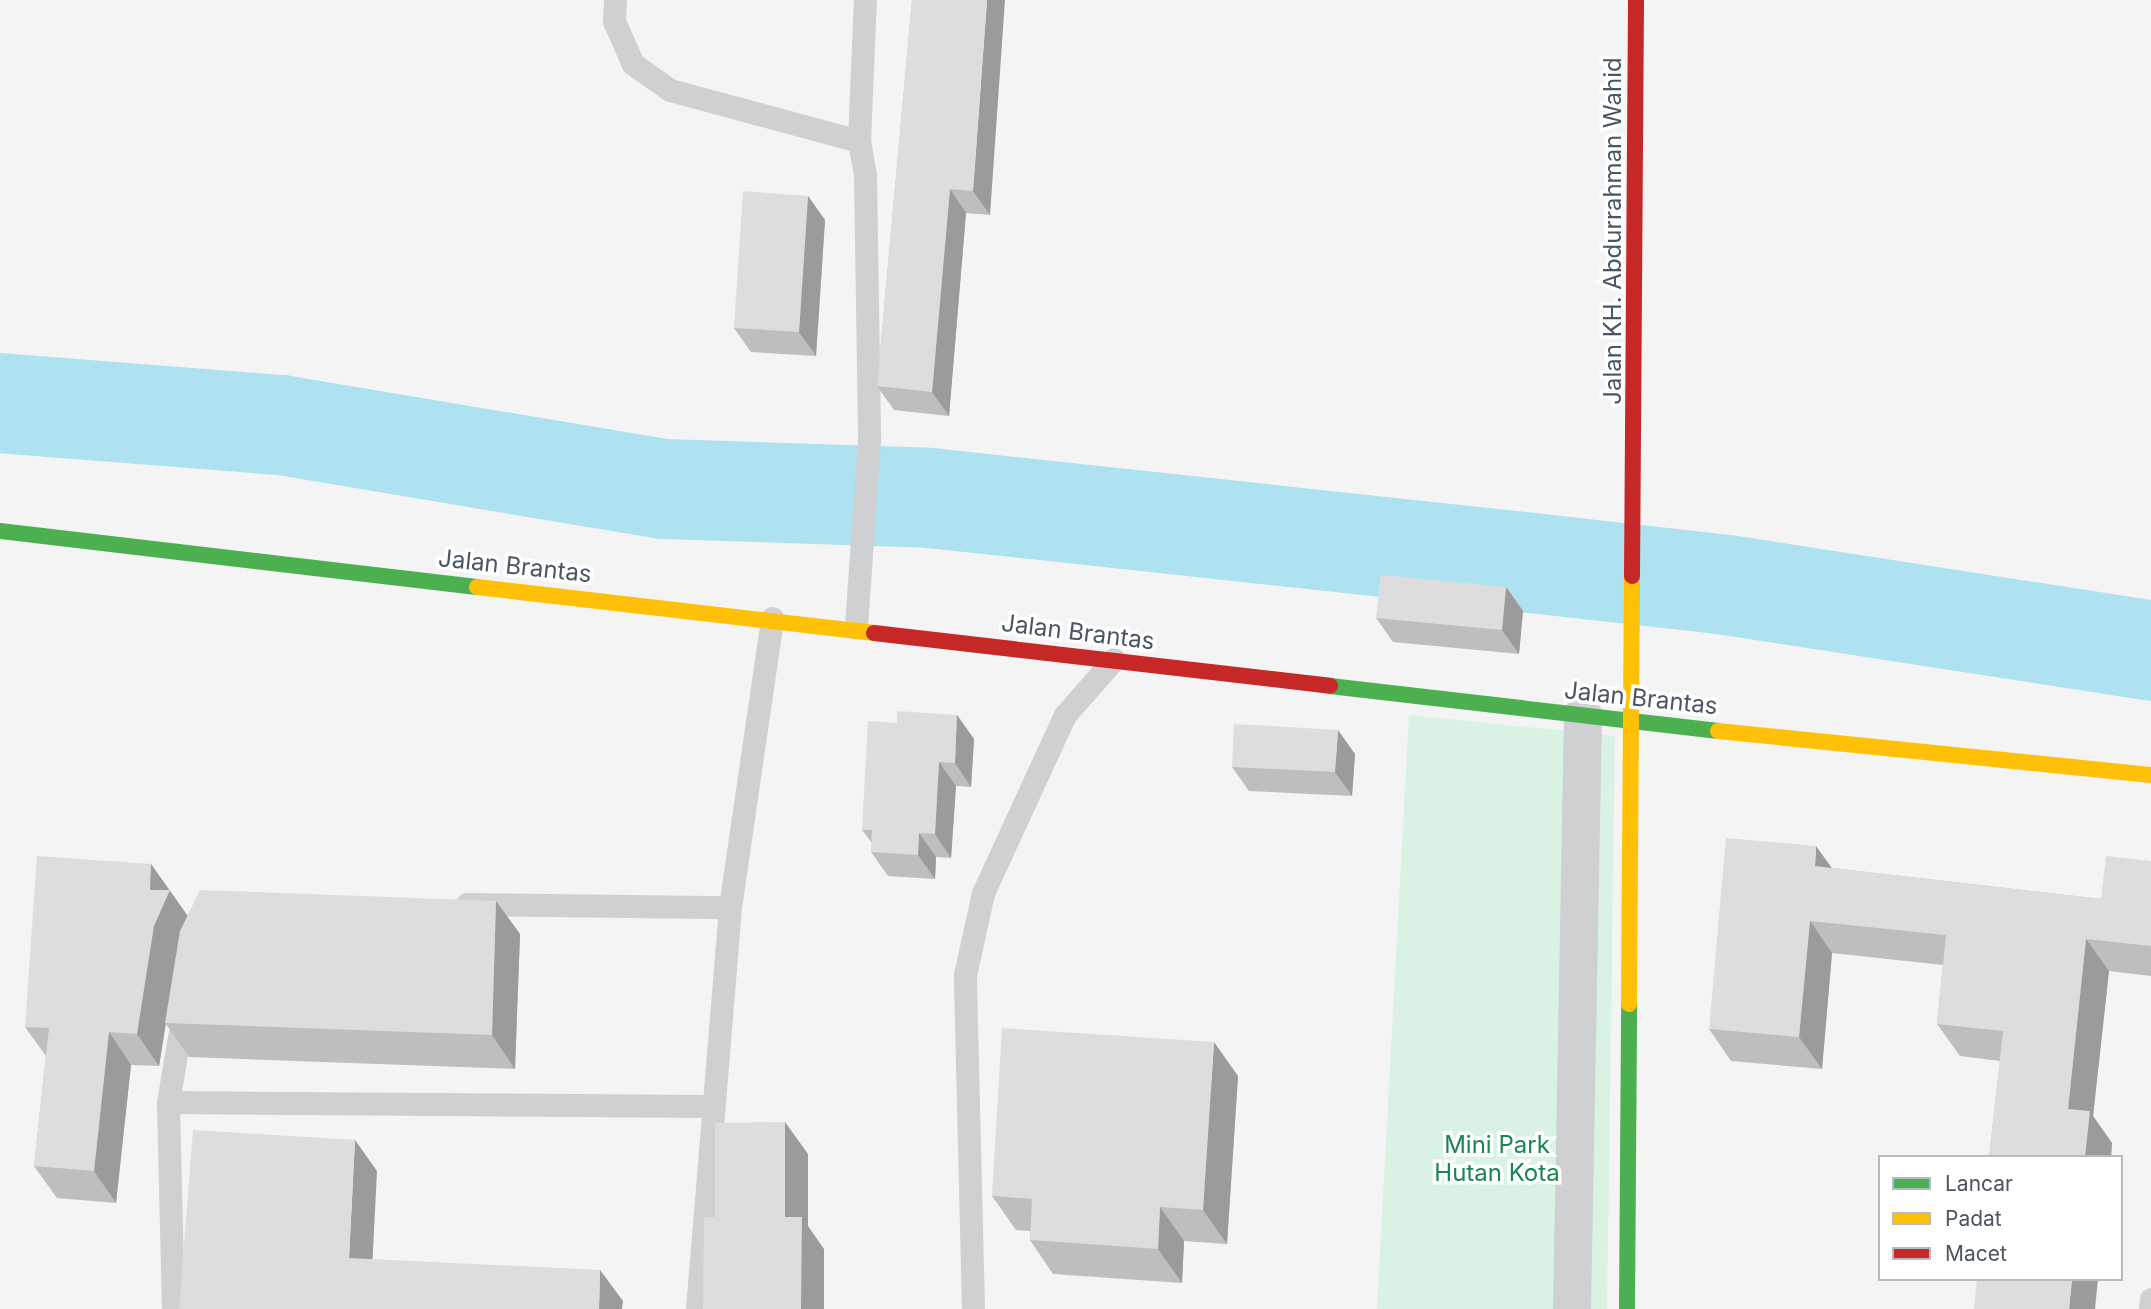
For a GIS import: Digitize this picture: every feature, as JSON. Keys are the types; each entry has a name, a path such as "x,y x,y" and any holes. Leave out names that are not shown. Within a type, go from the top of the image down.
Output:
{"main road":[{"name":"Jalan KH. Abdurrahman Wahid","path":"1627,1309 1634,722 1636,0"},
{"name":"Jalan Brantas","path":"0,531 772,618 1634,722 2151,775"}],"street":[{"path":"1572,1309 1583,715"}],"lane":[{"path":"615,0 614,21 633,64 670,90 859,141"},
{"path":"856,628 864,551 869,440 865,176 859,141 865,0"},
{"path":"697,1309 709,1107 730,907 772,618"},
{"path":"973,1309 965,975 983,893 1065,715 1114,659"},
{"path":"440,903 730,907"},
{"path":"173,1309 168,1102 186,989"},
{"path":"168,1102 709,1107"},
{"path":"2150,1309 2151,1299"}],"green space":[{"name":"Mini Park Hutan Kota","path":"1409,715 1615,736 1607,1309 1377,1309"}],"building":[{"path":"912,0 987,0 973,191 950,189 932,392 877,386"},
{"path":"743,191 808,196 799,332 734,328"},
{"path":"1381,575 1506,587 1502,630 1376,618"},
{"path":"897,711 957,715 955,763 939,762 935,834 919,833 918,855 871,852 872,830 862,830 868,721 897,723"},
{"path":"1234,724 1338,730 1335,772 1232,767"},
{"path":"1726,838 1816,846 1815,866 2101,899 2106,856 2151,861 2151,946 2086,939 2068,1109 2090,1111 2085,1155 1989,1155 2003,1031 1937,1024 1946,935 1810,921 1799,1037 1709,1029"},
{"path":"37,856 151,864 150,890 170,890 154,926 137,1034 109,1032 94,1171 34,1166 49,1028 25,1027"},
{"path":"200,890 496,901 492,1035 165,1023 180,931"},
{"path":"1002,1028 1214,1042 1203,1210 1160,1207 1158,1249 1030,1240 1032,1199 992,1196"},
{"path":"785,1122 785,1217 802,1217 801,1309 703,1309 704,1217 715,1217 715,1123"},
{"path":"193,1130 355,1140 349,1258 600,1270 599,1309 179,1309"},
{"path":"1977,1281 2072,1281 2069,1309 1974,1309"}],"waterway":[{"path":"0,403 281,425 664,489 930,498 1727,585 2151,651"}],"traffic: fast":[{"path":"0,531 477,587"},
{"path":"1330,686 1718,731"},
{"path":"1627,1309 1629,1004"}],"traffic: slow":[{"path":"1629,1004 1632,576"},
{"path":"477,587 874,633"},
{"path":"1718,731 2151,775"}],"traffic: jam":[{"path":"1632,576 1636,0"},
{"path":"874,633 1330,686"}]}
